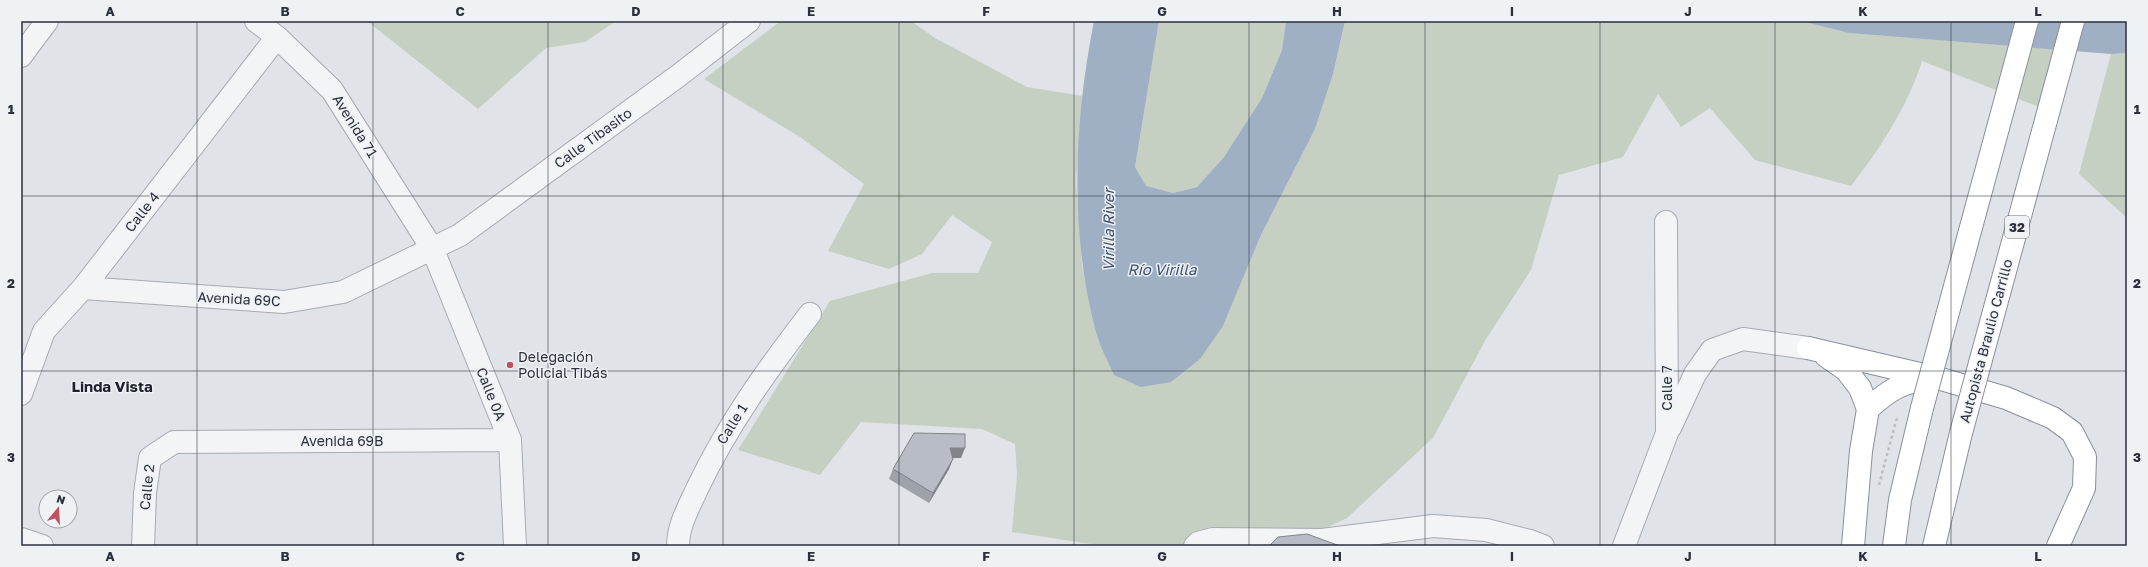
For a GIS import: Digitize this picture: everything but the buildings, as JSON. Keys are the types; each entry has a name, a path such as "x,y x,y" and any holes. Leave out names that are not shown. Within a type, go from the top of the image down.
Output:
{"highway":[{"path":"1894,546 1900,500 1922,408 2027,21"},
{"name":"Autopista Braulio Carrillo","path":"1934,546 1961,433 2073,21"},
{"path":"1808,348 1941,379 2006,398 2053,418 2072,432 2086,457 2084,488 2058,546"},
{"path":"1808,348 1829,357 1846,370 1860,388 1868,409 1861,451 1853,546"},
{"path":"1868,409 1888,391 1914,380 1941,379"}],"street":[{"path":"21,56 47,21"},
{"name":"Avenida 71","path":"256,21 277,37 332,90 433,250"},
{"name":"Calle Tibasito","path":"433,250 460,235 500,207 750,21"},
{"name":"Calle 4","path":"21,394 44,331 83,288 277,37"},
{"name":"Calle 7","path":"1624,546 1667,433 1666,222"},
{"name":"Avenida 69C","path":"83,288 284,302 343,292 433,250"},
{"name":"Calle 0A","path":"433,250 510,440 515,546"},
{"name":"Calle 1","path":"678,546 681,524 718,445 748,398 810,314"},
{"path":"21,342 44,331"},
{"path":"1667,433 1695,374 1712,350 1743,339 1808,348"},
{"name":"Avenida 69B","path":"174,442 510,440"},
{"name":"Calle 2","path":"143,546 145,493 150,458 174,442"},
{"path":"1195,546 1198,543 1213,539 1322,540 1433,526 1486,530 1530,541 1543,546"},
{"path":"21,539 42,546"}],"green space":[{"path":"367,21 616,21 585,42 546,48 478,109"},
{"path":"781,21 911,21 935,38 1027,87 1083,96 1076,181 1082,266 1097,333 1223,326 1261,235 1315,129 1333,74 1345,21 1801,21 1850,33 2064,50 2047,110 1922,61 1901,111 1883,142 1851,186 1755,160 1710,108 1681,127 1658,94 1623,157 1559,175 1531,270 1486,339 1433,438 1347,518 1287,546 1104,546 1012,532 1017,475 1015,444 982,429 861,422 820,475 738,450 830,301 932,273 978,273 992,242 952,215 922,254 889,269 828,251 864,184 800,137 704,79"},
{"path":"1159,21 1286,21 1282,50 1262,98 1224,157 1197,187 1173,193 1145,186 1135,167"},
{"path":"2127,53 2127,218 2079,174 2111,54"}],"water":[{"name":"Río Virilla","path":"1094,21 1159,21 1135,167 1146,186 1173,193 1197,187 1224,157 1262,98 1282,50 1286,21 1345,21 1333,74 1315,129 1261,235 1223,326 1200,359 1171,382 1141,387 1114,375 1096,332 1087,294 1081,256 1077,177 1082,99"},
{"path":"1801,21 2127,21 2127,53 2111,54 1849,33"}],"place":[{"name":"Delegación Policial Tibás","path":"510,365"}],"district":[{"name":"Linda Vista","path":"112,387"}],"water label":[{"name":"Virilla River","path":"1109,230"}]}
